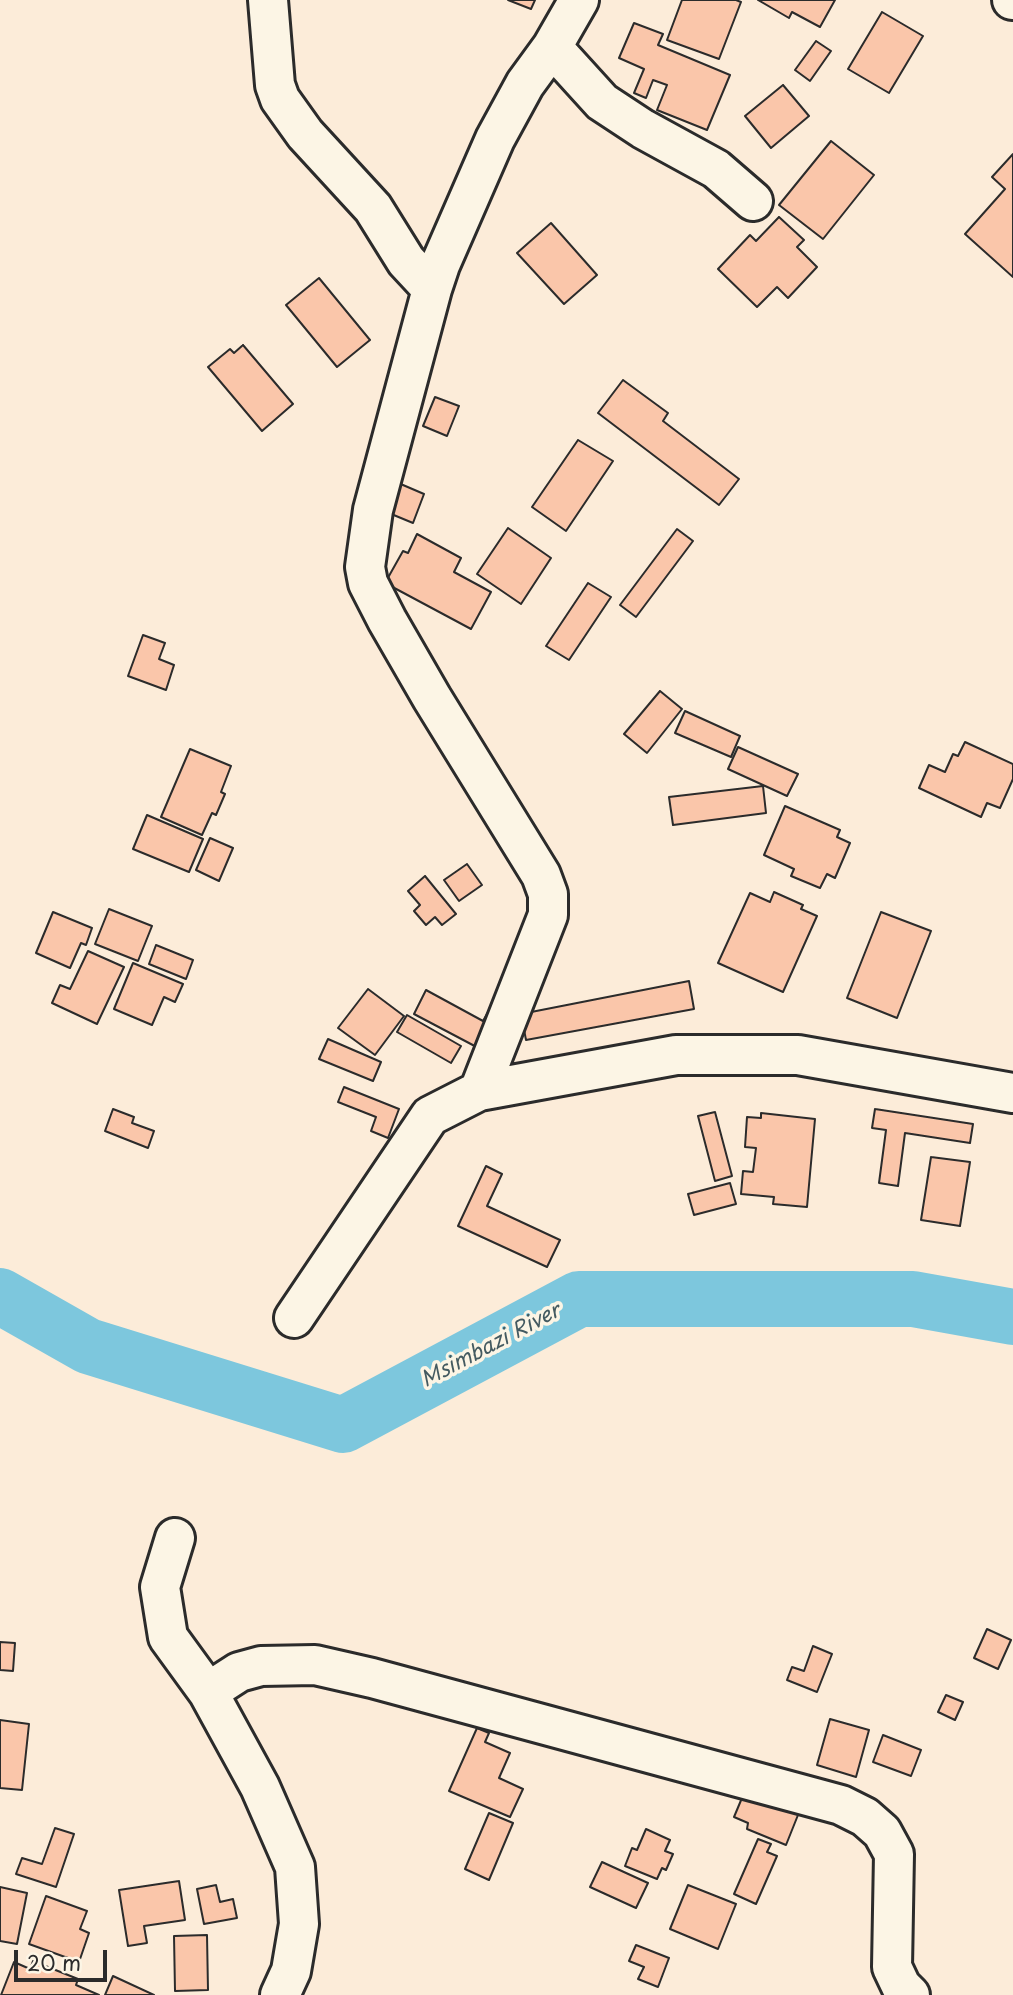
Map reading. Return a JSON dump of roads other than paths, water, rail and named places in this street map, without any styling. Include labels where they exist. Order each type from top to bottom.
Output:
[{"type":"street","points":[[268,0],[275,85],[280,99],[305,134],[373,208],[406,261],[432,289]]},
{"type":"street","points":[[479,1091],[548,915],[548,894],[535,865],[460,745],[387,620],[368,583],[365,567],[373,510],[440,265],[495,139],[525,84],[552,47],[579,0]]},
{"type":"street","points":[[552,47],[602,102],[643,129],[716,169],[753,201]]},
{"type":"street","points":[[294,1318],[430,1116],[479,1091],[676,1055],[797,1055],[1013,1093]]},
{"type":"street","points":[[175,1538],[160,1587],[168,1637],[208,1692],[260,1787],[295,1867],[299,1924],[291,1971],[280,1995]]},
{"type":"street","points":[[208,1692],[239,1672],[261,1666],[315,1665],[841,1805],[866,1817],[882,1832],[894,1854],[892,1967],[901,1986],[910,1995]]},
{"type":"waterway","name":"Msimbazi River","points":[[0,1296],[88,1346],[343,1425],[579,1299],[913,1299],[1013,1317]]}]
